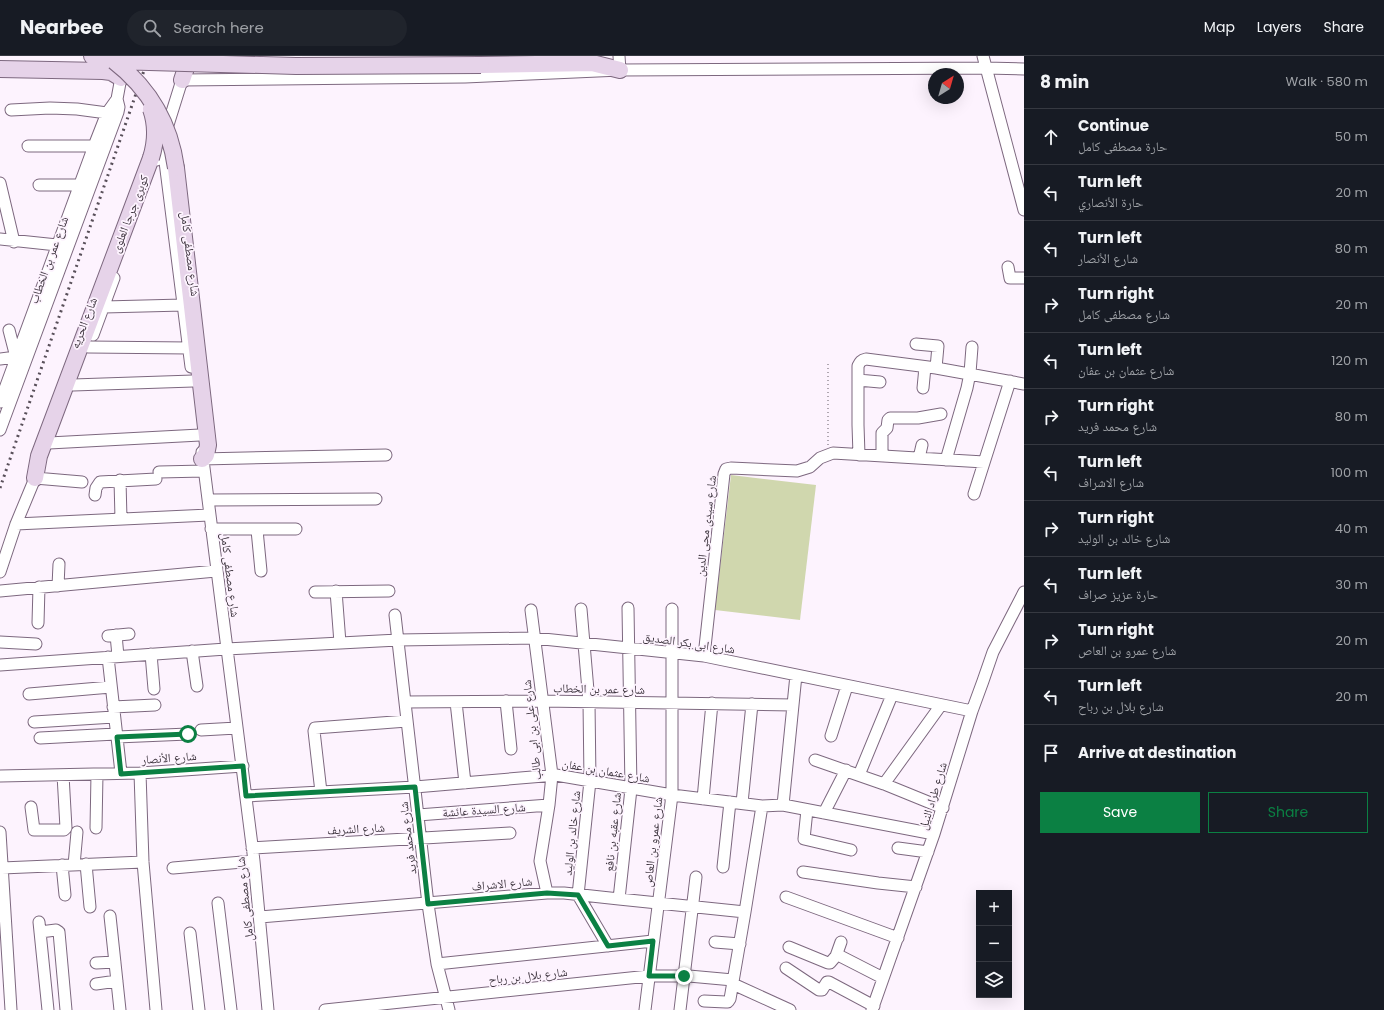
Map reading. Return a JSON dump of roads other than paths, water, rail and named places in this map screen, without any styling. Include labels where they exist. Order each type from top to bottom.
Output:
[{"type":"street","points":[[92,56],[118,60],[138,82],[156,108],[169,137],[176,168],[208,445],[203,465]]},
{"type":"street","points":[[190,56],[182,80],[465,77],[619,63],[1024,69]]},
{"type":"street","points":[[983,56],[1024,210]]},
{"type":"street","name":"كوبرى جرجا العلوى","points":[[0,60],[118,60],[296,66],[619,63]]},
{"type":"street","name":"كوبرى جرجا العلوى","points":[[0,65],[118,60]]},
{"type":"street","name":"كوبرى جرجا العلوى","points":[[35,478],[39,456],[153,150],[155,132],[153,115],[148,102],[141,91],[122,73],[118,60]]},
{"type":"street","name":"شارع عمر بن الخطاب","points":[[0,402],[94,146],[107,113],[117,99],[121,78],[118,60]]},
{"type":"street","points":[[0,69],[103,71],[112,72],[121,78]]},
{"type":"street","name":"شارع الحريه","points":[[0,572],[16,524],[104,307],[163,144],[182,80]]},
{"type":"street","name":"شارع عمر بن الخطاب","points":[[0,430],[118,112],[119,107],[117,99]]},
{"type":"street","points":[[12,110],[50,108],[107,113]]},
{"type":"street","name":"شارع مصطفى كامل","points":[[163,144],[236,728],[243,766],[260,917],[268,1010]]},
{"type":"street","points":[[28,146],[94,146]]},
{"type":"street","points":[[0,183],[14,242]]},
{"type":"street","points":[[39,185],[79,185]]},
{"type":"street","points":[[0,239],[14,242],[57,245]]},
{"type":"street","points":[[1008,267],[1010,278],[1024,278]]},
{"type":"street","points":[[104,307],[183,305]]},
{"type":"street","points":[[0,359],[16,357],[9,330]]},
{"type":"street","points":[[916,344],[938,346],[923,388]]},
{"type":"street","points":[[88,347],[189,348]]},
{"type":"street","points":[[946,460],[970,373],[972,348]]},
{"type":"street","points":[[984,462],[859,455],[858,380],[860,362],[866,360],[931,367],[1024,384]]},
{"type":"street","points":[[858,380],[880,382]]},
{"type":"street","points":[[73,385],[193,381]]},
{"type":"street","points":[[974,494],[1010,381]]},
{"type":"street","points":[[882,456],[882,433],[887,428],[888,420],[890,418],[918,418],[941,414]]},
{"type":"street","points":[[49,443],[200,436]]},
{"type":"street","points":[[919,458],[922,445]]},
{"type":"street","name":"شارع سيدى محى الدين","points":[[704,656],[725,471],[731,468],[797,471],[810,467],[820,458],[828,454],[859,455]]},
{"type":"street","points":[[95,495],[96,488],[100,482],[158,476],[203,465],[386,455]]},
{"type":"street","points":[[35,478],[82,482]]},
{"type":"street","points":[[120,480],[121,519]]},
{"type":"street","points":[[208,500],[376,499]]},
{"type":"street","points":[[16,524],[121,519],[180,511],[210,515]]},
{"type":"street","points":[[211,529],[296,529]]},
{"type":"street","points":[[257,530],[261,571]]},
{"type":"street","points":[[58,586],[59,564]]},
{"type":"street","points":[[0,591],[216,571]]},
{"type":"street","points":[[38,623],[39,588]]},
{"type":"street","points":[[315,592],[389,590]]},
{"type":"street","points":[[336,591],[340,643]]},
{"type":"street","name":"شارع طراد النيل","points":[[873,1008],[943,808],[972,711],[994,652],[1024,592]]},
{"type":"street","name":"شارع عقبه بن نافع","points":[[619,899],[631,789],[628,608]]},
{"type":"street","name":"شارع خالد بن الوليد","points":[[578,895],[590,781],[589,702],[581,609]]},
{"type":"street","name":"شارع عمرو بن العاص","points":[[646,1010],[653,941],[672,795],[672,609]]},
{"type":"street","name":"شارع على بن ابى طالب","points":[[532,610],[534,638],[552,775],[549,806],[540,861],[547,893]]},
{"type":"street","name":"شارع محمد فريد","points":[[395,615],[428,904],[437,964],[449,1010]]},
{"type":"street","points":[[121,774],[111,687],[113,657],[112,636],[128,634]]},
{"type":"street","name":"شارع ابى بكر الصديق","points":[[0,665],[192,651],[398,640],[534,638],[704,656],[972,711]]},
{"type":"street","points":[[0,642],[36,644]]},
{"type":"street","points":[[192,651],[197,686]]},
{"type":"street","points":[[151,654],[154,689]]},
{"type":"street","points":[[783,805],[796,675]]},
{"type":"street","points":[[831,736],[847,686]]},
{"type":"street","points":[[28,694],[111,687]]},
{"type":"street","points":[[859,775],[892,695]]},
{"type":"street","points":[[506,701],[511,749]]},
{"type":"street","name":"شارع عمر بن الخطاب","points":[[405,702],[543,701],[793,705]]},
{"type":"street","points":[[456,702],[465,783]]},
{"type":"street","points":[[703,799],[712,703]]},
{"type":"street","points":[[742,803],[752,704]]},
{"type":"street","points":[[34,722],[114,712],[155,705]]},
{"type":"street","points":[[884,784],[941,705]]},
{"type":"street","points":[[321,792],[314,731],[315,728],[407,721]]},
{"type":"street","points":[[201,730],[236,728]]},
{"type":"street","points":[[40,738],[188,734]]},
{"type":"street","points":[[815,760],[884,784],[943,808]]},
{"type":"street","name":"شارع الأنصار","points":[[0,776],[121,774],[243,766]]},
{"type":"street","points":[[824,813],[846,770]]},
{"type":"street","points":[[140,773],[142,862],[156,1010]]},
{"type":"street","points":[[96,774],[96,828]]},
{"type":"street","points":[[31,807],[34,830],[64,830],[66,828],[63,775]]},
{"type":"street","name":"شارع عثمان بن عفان","points":[[246,796],[415,787],[552,775],[672,795],[762,806],[783,805],[934,834]]},
{"type":"street","points":[[723,867],[730,802]]},
{"type":"street","name":"شارع السيدة عائشة","points":[[418,815],[549,806]]},
{"type":"street","points":[[704,1001],[728,1002],[730,999],[746,912],[762,806]]},
{"type":"street","points":[[808,810],[804,839],[851,850]]},
{"type":"street","points":[[0,832],[11,1010]]},
{"type":"street","points":[[74,865],[77,832]]},
{"type":"street","name":"شارع الشريف","points":[[252,848],[510,833]]},
{"type":"street","points":[[898,848],[928,852]]},
{"type":"street","points":[[173,868],[254,861]]},
{"type":"street","points":[[2,868],[142,862]]},
{"type":"street","points":[[86,864],[90,907]]},
{"type":"street","points":[[62,865],[65,896]]},
{"type":"street","points":[[803,872],[878,884],[916,887]]},
{"type":"street","points":[[680,1010],[696,877]]},
{"type":"street","name":"شارع الاشراف","points":[[260,917],[547,893],[746,912]]},
{"type":"street","points":[[578,895],[608,946]]},
{"type":"street","points":[[786,896],[898,938]]},
{"type":"street","points":[[218,903],[231,1010]]},
{"type":"street","points":[[110,916],[120,1010]]},
{"type":"street","points":[[48,1010],[40,927],[58,931],[66,1010]]},
{"type":"street","points":[[190,933],[199,1010]]},
{"type":"street","points":[[437,964],[653,941]]},
{"type":"street","points":[[715,942],[740,944]]},
{"type":"street","points":[[789,947],[828,963],[831,962],[836,956],[842,942]]},
{"type":"street","points":[[836,956],[840,956],[883,978]]},
{"type":"street","points":[[96,963],[114,962]]},
{"type":"street","points":[[786,968],[819,990],[822,990],[827,982],[829,982],[873,1008]]},
{"type":"street","name":"شارع بلال بن رباح","points":[[325,1010],[649,976],[684,976],[733,982],[790,1010]]},
{"type":"street","points":[[45,982],[63,981]]},
{"type":"street","points":[[96,984],[117,981]]},
{"type":"railway","points":[[0,488],[149,56]]}]
